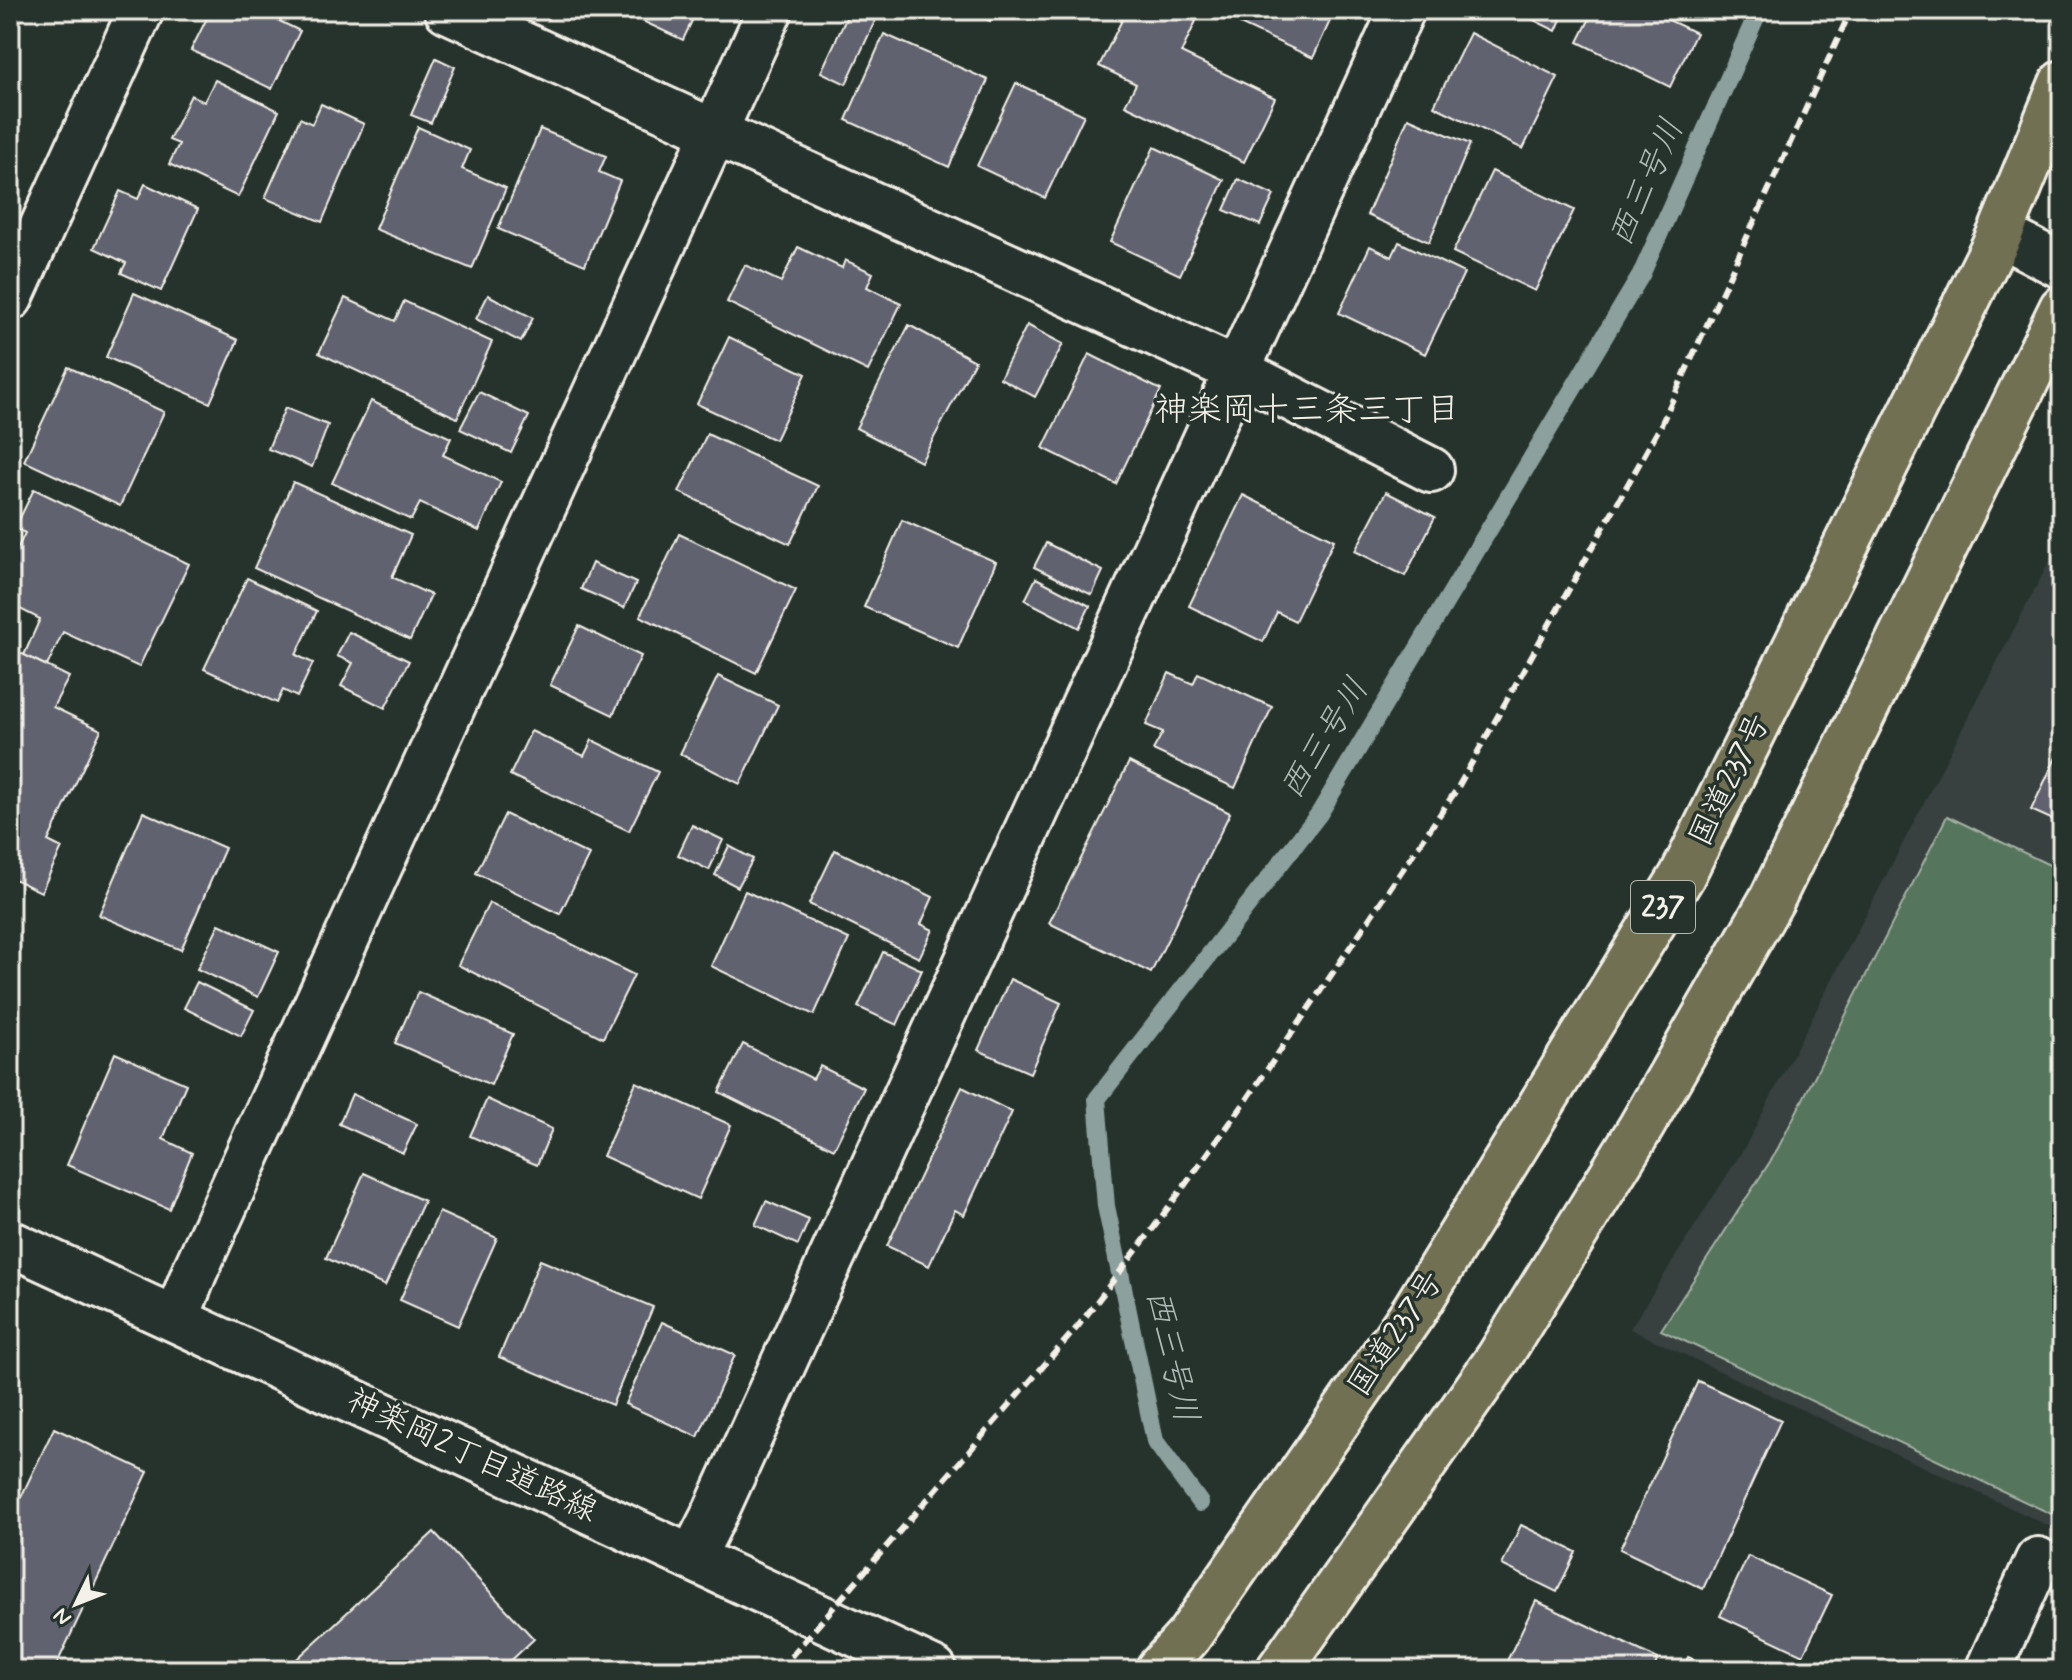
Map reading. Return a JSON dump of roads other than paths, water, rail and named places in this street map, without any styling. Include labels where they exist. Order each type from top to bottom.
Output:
[{"type":"highway","name":"国道237号","points":[[1158,1670],[1188,1637],[1414,1311],[1682,876],[2000,234],[2062,83]]},
{"type":"highway","points":[[1279,1670],[1498,1359],[1649,1114],[1772,899],[2062,308]]},
{"type":"street","points":[[10,298],[141,10]]},
{"type":"street","points":[[447,10],[1238,371],[1431,470]]},
{"type":"street","points":[[176,1319],[208,1242],[770,10]]},
{"type":"street","points":[[692,1558],[1402,10]]},
{"type":"street","points":[[2000,234],[2062,266]]},
{"type":"street","name":"神楽岡2丁目道路線","points":[[10,1243],[934,1670]]},
{"type":"street","points":[[1988,1670],[2038,1560]]},
{"type":"waterway","name":"西三号川","points":[[1200,1503],[1155,1441],[1106,1206],[1097,1099],[1319,814],[1641,275],[1759,10]]},
{"type":"railway","points":[[779,1670],[1079,1325],[1246,1101],[1457,789],[1661,425],[1851,10]]},
{"type":"district","name":"神楽岡十三条三丁目","points":[[1307,410]]}]
